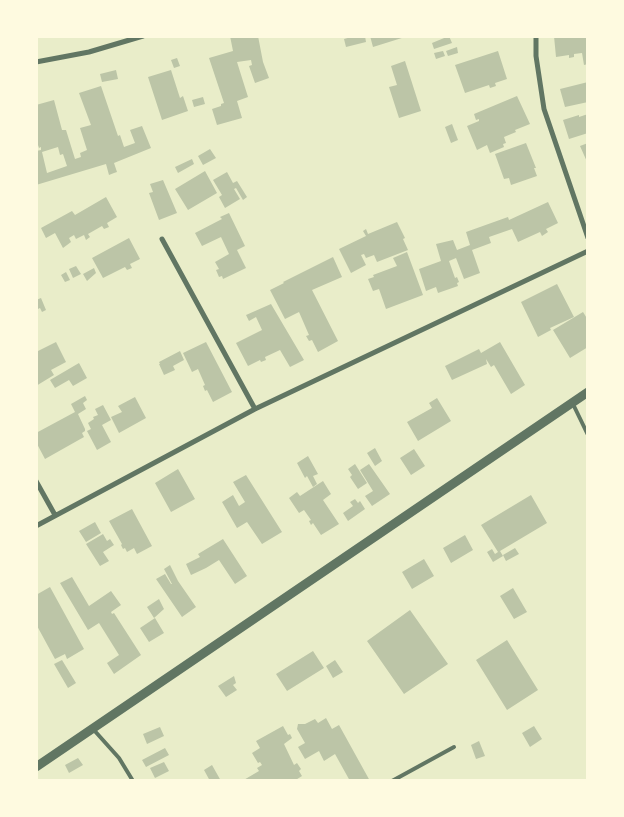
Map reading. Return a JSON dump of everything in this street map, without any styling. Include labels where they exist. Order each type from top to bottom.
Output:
[{"type":"street","points":[[36,62],[89,52],[143,36]]},
{"type":"street","points":[[536,36],[536,56],[544,109],[588,238]]},
{"type":"street","points":[[162,240],[255,409]]},
{"type":"street","points":[[36,526],[255,409],[588,250]]},
{"type":"street","points":[[36,767],[588,392]]},
{"type":"street","points":[[36,481],[55,515]]},
{"type":"lane","points":[[572,402],[588,435]]},
{"type":"lane","points":[[93,729],[119,758],[132,781]]},
{"type":"lane","points":[[392,781],[454,747]]},
{"type":"building","points":[[230,36],[258,36],[263,62],[269,78],[255,83],[249,66],[252,65],[251,60],[237,62],[248,97],[237,101],[242,118],[217,125],[212,109],[224,103],[209,58],[233,51]]},
{"type":"building","points":[[365,36],[366,42],[346,47],[344,39]]},
{"type":"building","points":[[370,36],[404,36],[405,37],[373,47]]},
{"type":"building","points":[[449,36],[452,43],[434,49],[432,43]]},
{"type":"building","points":[[554,36],[588,36],[588,64],[584,65],[582,53],[574,54],[574,57],[569,58],[569,55],[556,57]]},
{"type":"building","points":[[457,47],[458,53],[448,56],[446,51]]},
{"type":"building","points":[[443,51],[445,56],[436,59],[434,53]]},
{"type":"building","points":[[498,51],[507,79],[495,83],[496,86],[490,88],[489,85],[465,93],[455,65]]},
{"type":"building","points":[[177,58],[180,66],[174,68],[171,60]]},
{"type":"building","points":[[405,61],[421,111],[399,118],[389,87],[397,85],[391,66]]},
{"type":"building","points":[[116,70],[118,79],[102,82],[100,74]]},
{"type":"building","points":[[171,70],[180,98],[183,96],[188,111],[162,120],[148,77]]},
{"type":"building","points":[[588,82],[588,102],[565,107],[560,89]]},
{"type":"building","points":[[101,86],[118,136],[120,135],[124,147],[135,143],[130,130],[142,126],[151,148],[114,163],[117,172],[109,175],[106,164],[36,185],[36,151],[41,150],[41,147],[39,148],[36,139],[36,105],[54,100],[62,130],[66,130],[75,159],[81,157],[80,153],[87,150],[80,128],[91,125],[79,93]],"holes":[[[58,147],[60,155],[63,154],[67,166],[47,173],[42,152]]]},
{"type":"building","points":[[517,96],[530,124],[504,137],[506,143],[503,144],[504,147],[490,153],[487,145],[477,150],[467,126],[479,121],[479,119],[476,120],[474,114]]},
{"type":"building","points":[[203,97],[205,104],[194,107],[192,100]]},
{"type":"building","points":[[588,114],[588,133],[569,139],[563,120]]},
{"type":"building","points":[[452,124],[458,140],[451,143],[445,127]]},
{"type":"building","points":[[526,143],[536,168],[534,168],[537,176],[511,185],[509,178],[504,179],[495,154]]},
{"type":"building","points":[[588,143],[588,164],[580,146]]},
{"type":"building","points":[[210,149],[216,158],[203,165],[198,156]]},
{"type":"building","points":[[192,159],[194,164],[178,173],[175,167]]},
{"type":"building","points":[[205,171],[217,193],[188,210],[175,189]]},
{"type":"building","points":[[227,172],[233,183],[237,181],[247,197],[243,200],[236,188],[234,189],[240,199],[225,208],[219,197],[222,195],[213,180]]},
{"type":"building","points":[[163,180],[177,213],[159,220],[149,193],[153,192],[150,184]]},
{"type":"building","points":[[106,197],[117,217],[107,223],[109,227],[104,229],[102,226],[88,234],[90,237],[86,240],[84,235],[76,239],[74,235],[69,238],[71,242],[63,248],[55,233],[46,238],[41,228],[72,211],[75,215]]},
{"type":"building","points":[[548,202],[558,223],[546,229],[548,232],[542,236],[540,232],[518,242],[512,229],[489,237],[491,243],[472,250],[480,273],[464,279],[456,258],[449,261],[455,278],[457,277],[459,282],[457,283],[458,286],[438,293],[436,287],[426,291],[419,269],[441,261],[436,244],[453,240],[457,250],[470,245],[466,232],[508,217],[509,220]]},
{"type":"building","points":[[229,213],[245,246],[237,250],[246,268],[223,279],[222,276],[219,277],[216,270],[219,269],[215,262],[229,254],[221,237],[202,246],[195,233],[222,219],[220,217]]},
{"type":"building","points":[[397,222],[405,238],[403,239],[408,250],[377,262],[374,255],[366,258],[364,254],[361,255],[366,265],[351,273],[339,249],[366,236],[363,231],[366,229],[368,234]]},
{"type":"building","points":[[129,238],[140,259],[130,264],[132,268],[127,270],[125,267],[103,278],[92,258]]},
{"type":"building","points":[[407,252],[423,295],[386,309],[379,289],[373,291],[368,279],[374,277],[373,275],[397,266],[393,258]]},
{"type":"building","points":[[333,257],[342,277],[312,290],[338,341],[318,352],[312,340],[309,341],[306,336],[309,335],[299,312],[285,319],[270,290]]},
{"type":"building","points":[[76,266],[81,274],[73,278],[69,269]]},
{"type":"building","points":[[94,268],[96,273],[87,281],[83,274]]},
{"type":"building","points":[[66,272],[70,280],[65,282],[61,275]]},
{"type":"building","points":[[557,284],[574,317],[550,328],[551,330],[538,337],[521,302]]},
{"type":"building","points":[[41,298],[46,310],[42,312],[40,308],[36,310],[36,300]]},
{"type":"building","points":[[271,304],[304,360],[290,367],[280,350],[265,357],[266,360],[261,362],[260,360],[248,366],[236,343],[262,330],[256,317],[249,321],[246,315]]},
{"type":"building","points":[[583,312],[588,320],[588,347],[570,358],[553,330]]},
{"type":"building","points":[[56,342],[66,362],[51,370],[54,375],[36,386],[36,352]]},
{"type":"building","points":[[206,342],[232,392],[213,402],[207,390],[205,391],[203,386],[205,385],[198,369],[192,372],[183,353]]},
{"type":"building","points":[[500,342],[525,385],[511,394],[494,365],[491,367],[486,359],[487,364],[452,380],[445,366],[479,349],[481,353]]},
{"type":"building","points":[[180,351],[184,360],[173,366],[175,370],[164,375],[159,362]]},
{"type":"building","points":[[79,363],[87,378],[73,386],[69,380],[55,388],[50,380]]},
{"type":"building","points":[[85,396],[87,400],[83,403],[86,409],[78,414],[85,429],[82,433],[84,437],[45,459],[36,442],[36,433],[75,412],[71,404]]},
{"type":"building","points":[[135,397],[146,418],[119,433],[111,417],[122,412],[118,406]]},
{"type":"building","points":[[437,398],[451,421],[418,441],[407,422],[432,408],[429,403]]},
{"type":"building","points":[[103,405],[111,420],[102,425],[111,442],[97,450],[87,431],[91,429],[88,423],[94,419],[93,417],[98,415],[95,409]]},
{"type":"building","points":[[375,448],[382,461],[375,466],[367,453]]},
{"type":"building","points":[[414,449],[425,466],[411,475],[400,458]]},
{"type":"building","points":[[308,456],[318,474],[313,476],[317,484],[313,487],[307,476],[305,478],[297,463]]},
{"type":"building","points":[[355,464],[367,483],[358,489],[350,477],[352,475],[348,469]]},
{"type":"building","points":[[369,464],[390,494],[372,506],[365,496],[373,491],[360,470]]},
{"type":"building","points":[[178,469],[195,499],[171,512],[155,483]]},
{"type":"building","points":[[246,475],[282,532],[262,544],[247,522],[237,528],[222,502],[233,495],[239,506],[245,502],[233,482]]},
{"type":"building","points":[[323,481],[331,494],[323,500],[339,524],[321,535],[313,523],[311,525],[309,521],[311,520],[304,510],[299,513],[289,498],[297,492],[300,496]]},
{"type":"building","points":[[531,495],[547,523],[500,551],[503,556],[493,562],[487,552],[492,549],[495,554],[498,552],[481,525]]},
{"type":"building","points":[[355,499],[358,503],[360,501],[365,509],[348,521],[343,513],[353,506],[350,502]]},
{"type":"building","points":[[132,509],[152,546],[137,554],[134,548],[127,552],[125,548],[123,549],[109,521]]},
{"type":"building","points":[[95,522],[101,533],[86,542],[79,531]]},
{"type":"building","points":[[103,534],[107,541],[110,539],[114,545],[103,552],[109,561],[100,566],[86,544]]},
{"type":"building","points":[[465,535],[473,550],[451,563],[443,548]]},
{"type":"building","points":[[223,539],[247,576],[235,584],[219,560],[191,575],[186,564],[200,557],[198,554]]},
{"type":"building","points":[[515,548],[519,554],[506,561],[503,555]]},
{"type":"building","points":[[424,559],[434,576],[412,589],[402,572]]},
{"type":"building","points":[[170,565],[178,581],[196,607],[182,617],[156,579],[165,574],[172,584],[164,569]]},
{"type":"building","points":[[72,577],[89,606],[111,591],[121,605],[111,612],[112,614],[114,613],[141,655],[114,674],[107,663],[119,655],[99,623],[88,630],[60,583]]},
{"type":"building","points":[[50,587],[84,649],[67,659],[65,654],[55,659],[36,624],[36,595]]},
{"type":"building","points":[[513,588],[527,612],[514,619],[500,596]]},
{"type":"building","points":[[159,599],[164,609],[154,618],[147,607]]},
{"type":"building","points":[[410,610],[448,664],[404,694],[367,641]]},
{"type":"building","points":[[155,618],[164,633],[149,642],[140,628]]},
{"type":"building","points":[[507,640],[538,690],[507,710],[476,660]]},
{"type":"building","points":[[313,651],[324,668],[287,691],[276,674]]},
{"type":"building","points":[[62,660],[76,683],[68,688],[54,664]]},
{"type":"building","points":[[335,660],[343,672],[333,678],[326,666]]},
{"type":"building","points":[[234,676],[236,683],[233,685],[237,690],[226,697],[218,686]]},
{"type":"building","points":[[326,718],[332,729],[339,725],[370,781],[350,781],[335,754],[324,761],[319,751],[305,759],[298,747],[305,743],[297,729],[298,724],[305,724],[315,719],[318,723]]},
{"type":"building","points":[[283,726],[292,738],[284,744],[294,765],[297,763],[301,769],[299,771],[302,776],[294,781],[242,781],[259,771],[257,768],[262,765],[260,762],[258,763],[252,753],[260,748],[256,741]]},
{"type":"building","points":[[534,726],[542,739],[530,747],[522,733]]},
{"type":"building","points":[[160,727],[164,736],[147,744],[143,734]]},
{"type":"building","points":[[479,741],[485,756],[476,759],[471,745]]},
{"type":"building","points":[[165,748],[169,755],[146,767],[142,760]]},
{"type":"building","points":[[78,758],[83,765],[69,773],[65,765]]},
{"type":"building","points":[[164,762],[169,771],[155,778],[150,768]]},
{"type":"building","points":[[212,765],[221,781],[210,781],[204,770]]}]
